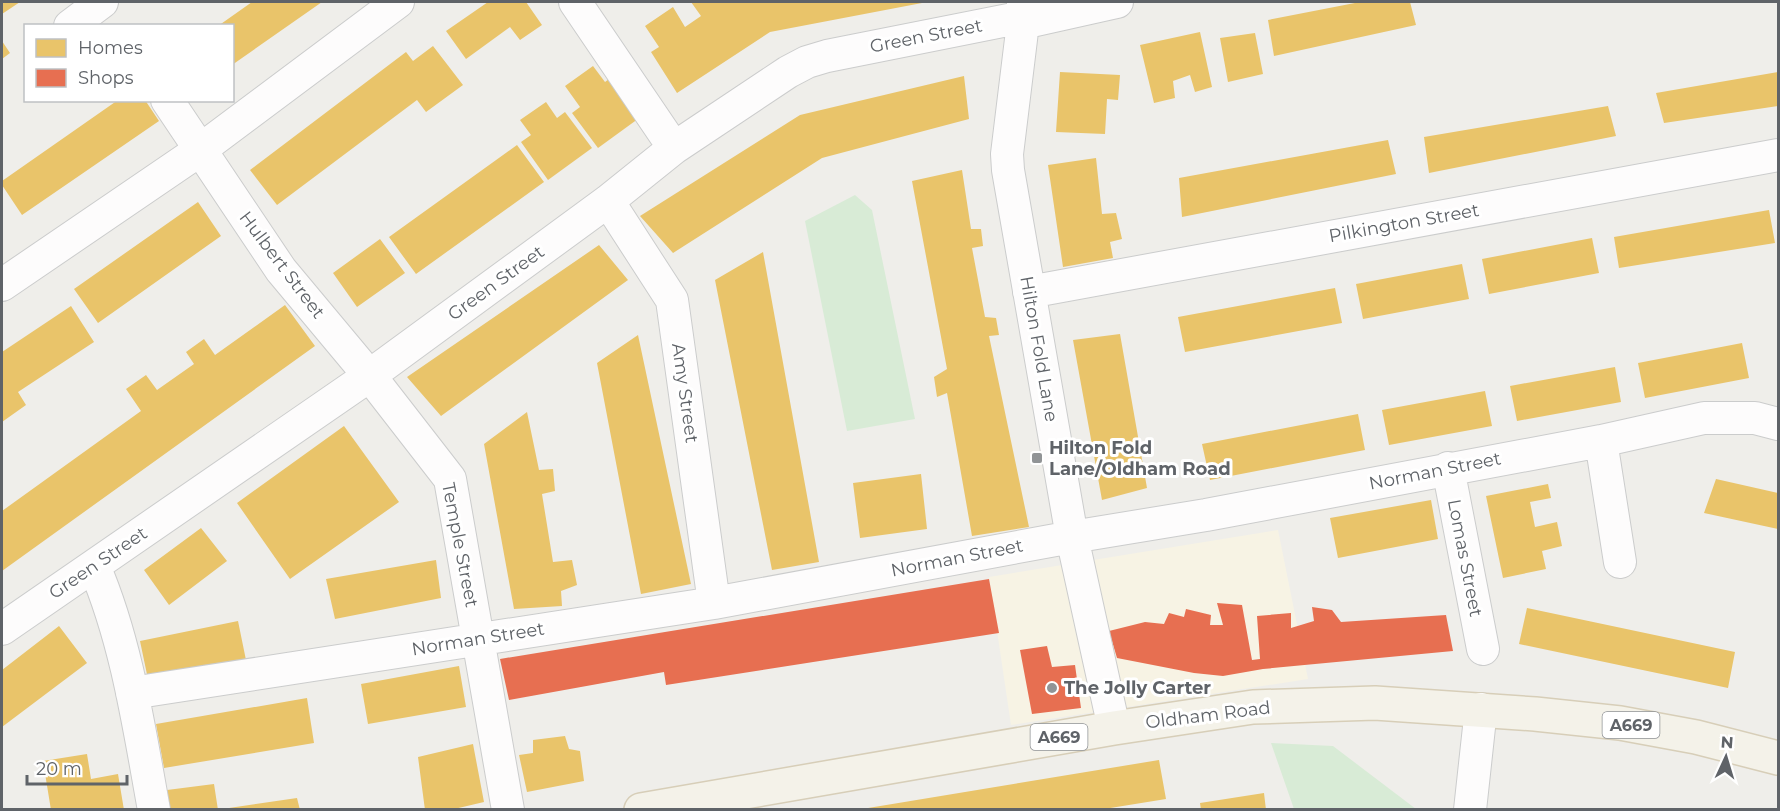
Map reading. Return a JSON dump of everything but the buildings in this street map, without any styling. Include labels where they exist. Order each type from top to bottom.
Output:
[{"type":"main road","name":"Oldham Road","points":[[641,810],[700,805],[1114,728],[1253,707],[1375,703],[1481,709],[1620,723],[1696,737],[1779,758]]},
{"type":"street","points":[[2,285],[200,150],[398,2]]},
{"type":"street","points":[[575,2],[675,148]]},
{"type":"street","name":"Green Street","points":[[2,628],[369,376],[608,201],[675,148],[788,72],[807,62],[827,56],[1023,14],[1117,2]]},
{"type":"street","points":[[74,24],[106,10]]},
{"type":"street","name":"Hilton Fold Lane","points":[[1023,14],[1007,154],[1072,537],[1114,728]]},
{"type":"street","name":"Hulbert Street","points":[[168,102],[281,270],[369,376]]},
{"type":"street","name":"Pilkington Street","points":[[1029,292],[1779,155]]},
{"type":"street","name":"Amy Street","points":[[608,201],[672,300],[714,603]]},
{"type":"street","name":"Temple Street","points":[[369,376],[450,479],[508,810]]},
{"type":"street","name":"Norman Street","points":[[132,693],[714,603],[1072,537],[1206,515],[1601,441],[1704,418],[1755,418],[1779,424]]},
{"type":"street","points":[[1601,441],[1620,562]]},
{"type":"street","name":"Lomas Street","points":[[1448,468],[1484,649]]},
{"type":"street","points":[[94,566],[105,592],[132,693],[154,810]]},
{"type":"street","points":[[1470,810],[1481,709]]},
{"type":"shaded area","points":[[1278,530],[1308,679],[1011,725],[989,577]]},
{"type":"green space","points":[[855,195],[872,210],[915,419],[847,431],[805,221]]},
{"type":"green space","points":[[1271,743],[1333,746],[1416,809],[1294,809]]},
{"type":"place","name":"Hilton Fold Lane/Oldham Road","points":[[1037,458]]},
{"type":"place","name":"The Jolly Carter","points":[[1052,688]]}]
